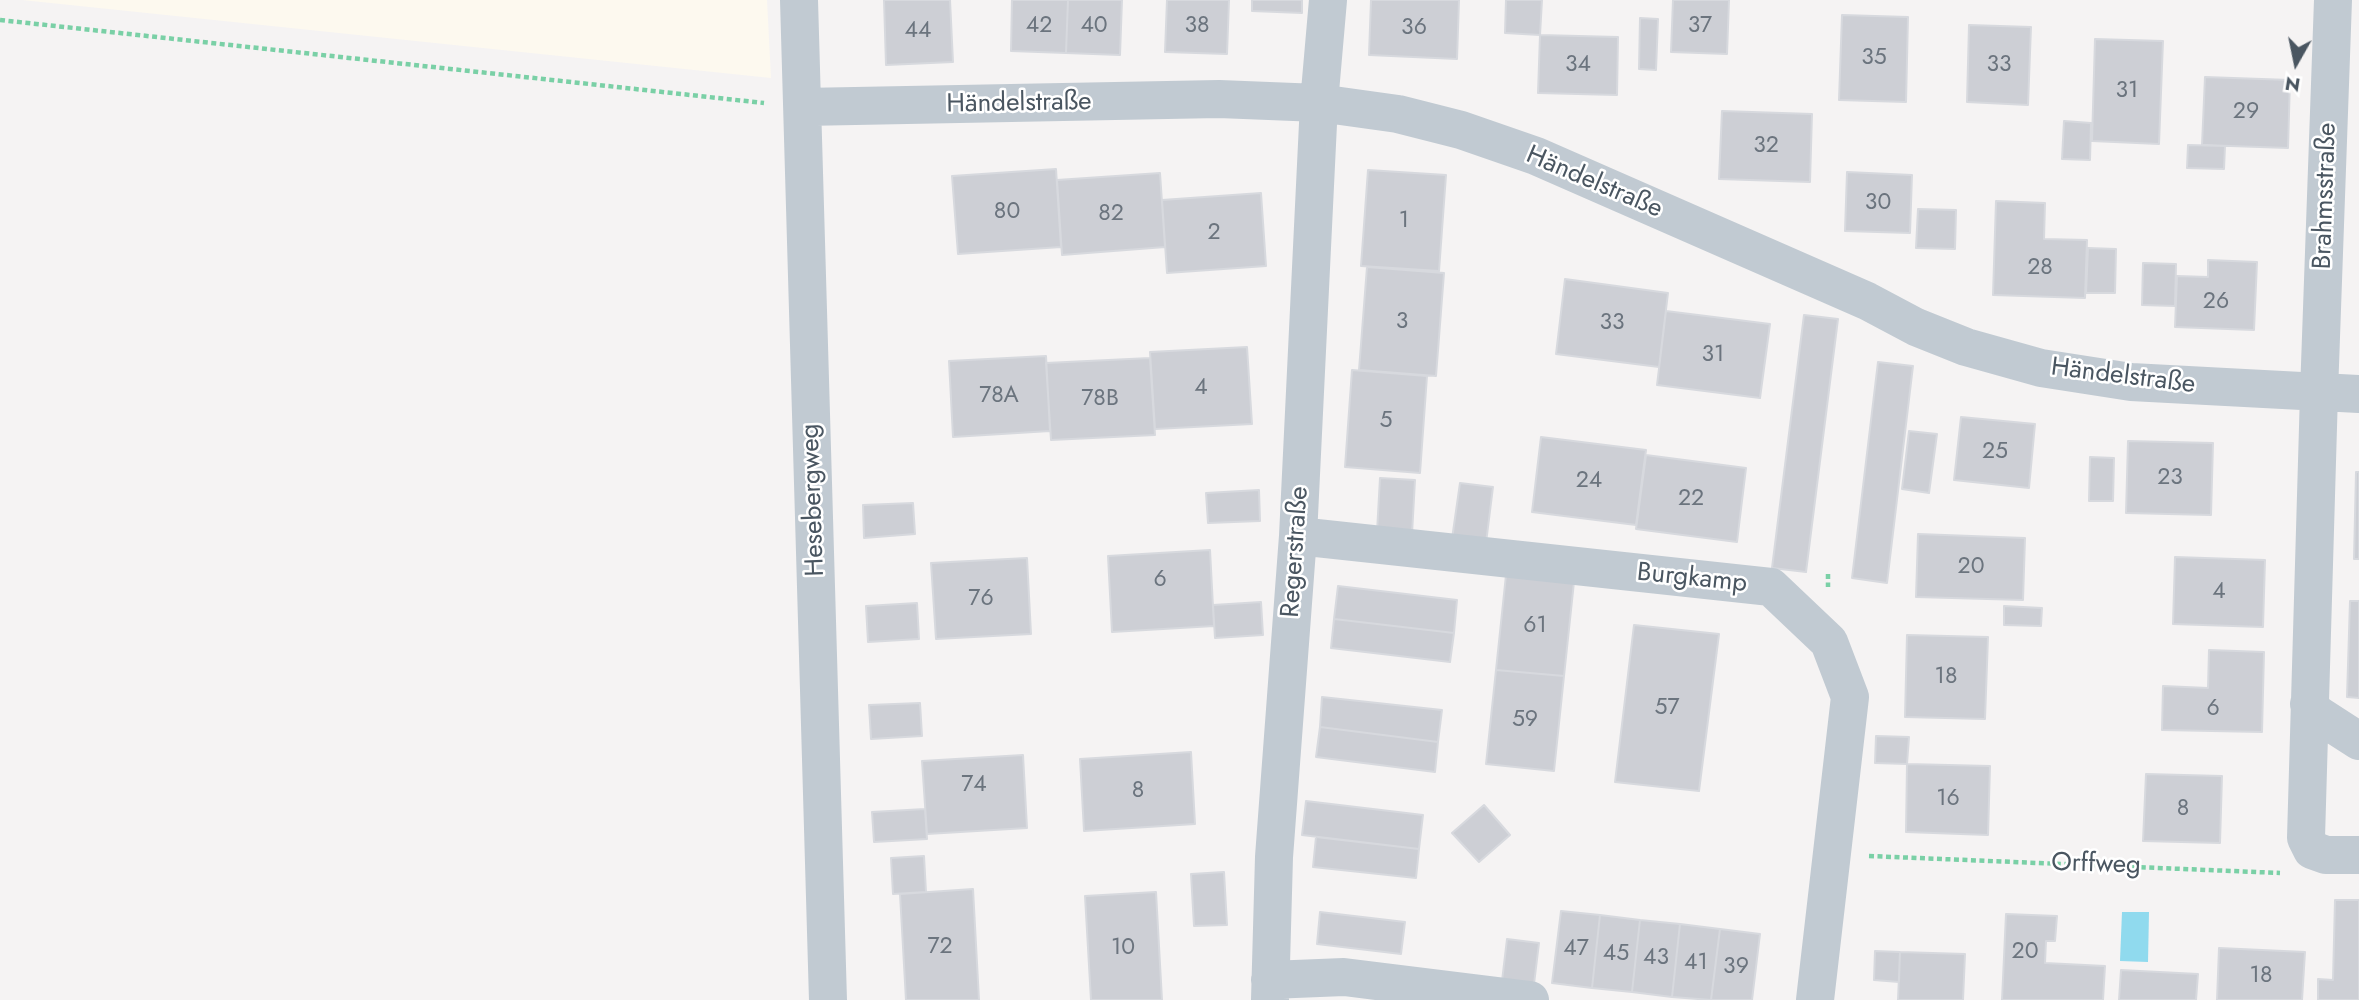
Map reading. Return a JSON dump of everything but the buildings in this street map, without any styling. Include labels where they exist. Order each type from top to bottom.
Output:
[{"type":"street","name":"Hesebergweg","points":[[799,0],[828,1000]]},
{"type":"street","points":[[1320,103],[1328,0]]},
{"type":"street","name":"Brahmsstraße","points":[[2319,393],[2333,0]]},
{"type":"street","name":"Händelstraße","points":[[803,107],[1219,99],[1320,103],[1398,114],[1536,156],[1966,347],[2042,368],[2131,382],[2359,394]]},
{"type":"street","name":"Regerstraße","points":[[1270,990],[1274,857],[1298,536],[1320,103]]},
{"type":"street","points":[[2319,393],[2306,838],[2312,850],[2326,856],[2359,855]]},
{"type":"street","name":"Burgkamp","points":[[1298,536],[1771,587],[1829,642],[1850,697],[1815,1000]]},
{"type":"street","points":[[2309,704],[2317,714],[2359,741]]},
{"type":"street","points":[[1270,990],[1344,977],[1530,1000]]},
{"type":"path","points":[[0,20],[803,107]]},
{"type":"path","name":"Orffweg","points":[[1833,854],[2291,873]]},
{"type":"shaded area","points":[[22,0],[767,0],[771,78]]},
{"type":"water","points":[[2122,912],[2149,912],[2148,962],[2120,961]]}]
